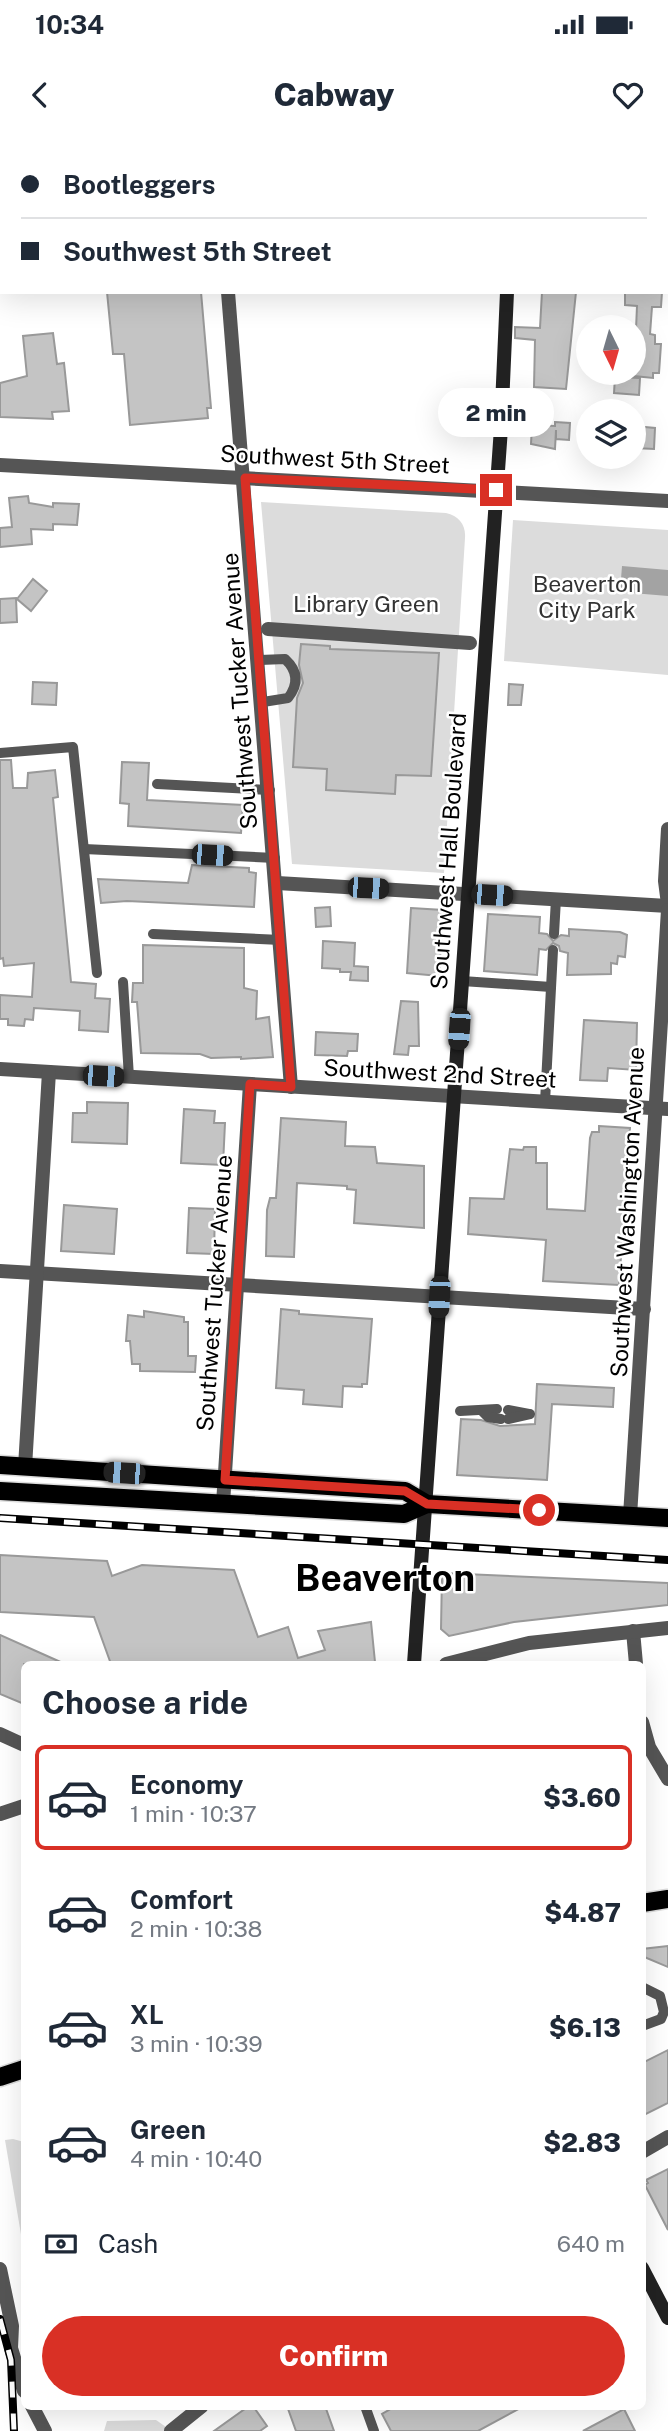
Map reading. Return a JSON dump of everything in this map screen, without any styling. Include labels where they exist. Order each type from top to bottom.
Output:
[{"type":"main road","name":"Southwest Hall Boulevard","points":[[414,1661],[496,490],[507,294]]},
{"type":"main road","points":[[0,1465],[405,1491],[427,1504]]},
{"type":"main road","points":[[0,1491],[404,1514],[427,1504],[668,1518]]},
{"type":"main road","points":[[646,1902],[668,1899]]},
{"type":"main road","points":[[0,2077],[21,2070]]},
{"type":"main road","points":[[646,2276],[668,2318]]},
{"type":"street","name":"Southwest Tucker Avenue","points":[[229,294],[260,660],[291,1087]]},
{"type":"street","name":"Southwest 5th Street","points":[[0,465],[668,501]]},
{"type":"street","points":[[268,629],[470,643]]},
{"type":"street","name":"Southwest Washington Avenue","points":[[630,1516],[644,1310],[662,1108],[668,829]]},
{"type":"street","points":[[276,883],[668,907]]},
{"type":"street","name":"Southwest 2nd Street","points":[[0,1069],[662,1108]]},
{"type":"street","points":[[24,1467],[49,1072]]},
{"type":"street","name":"Southwest Tucker Avenue","points":[[223,1504],[250,1084]]},
{"type":"street","points":[[0,1271],[644,1310]]},
{"type":"street","points":[[458,1661],[529,1643],[668,1628]]},
{"type":"street","points":[[633,1632],[636,1661]]},
{"type":"street","points":[[0,1734],[21,1744]]},
{"type":"street","points":[[646,1736],[649,1747],[668,1779]]},
{"type":"street","points":[[0,1814],[21,1807]]},
{"type":"street","points":[[646,2150],[668,2137]]},
{"type":"street","points":[[0,2269],[12,2326],[5,2344],[21,2384]]},
{"type":"street","points":[[34,2410],[45,2431]]},
{"type":"street","points":[[171,2431],[197,2410]]},
{"type":"lane","points":[[260,660],[285,660],[296,673],[294,691],[288,698],[263,702]]},
{"type":"lane","points":[[0,753],[73,747],[97,973]]},
{"type":"lane","points":[[158,784],[270,790]]},
{"type":"lane","points":[[84,849],[275,858]]},
{"type":"lane","points":[[554,934],[556,899]]},
{"type":"lane","points":[[153,934],[281,940]]},
{"type":"lane","points":[[545,1102],[554,950]]},
{"type":"lane","points":[[462,981],[551,987]]},
{"type":"lane","points":[[123,982],[130,1077]]},
{"type":"lane","points":[[460,1411],[483,1412],[489,1408],[503,1414],[530,1414]]},
{"type":"lane","points":[[646,1989],[660,1996],[664,2012],[661,2019],[646,2025]]},
{"type":"lane","points":[[367,2410],[374,2431]]},
{"type":"green space","name":"Library Green","points":[[261,502],[446,513],[455,516],[463,525],[465,538],[444,873],[292,864]]},
{"type":"green space","name":"Beaverton City Park","points":[[513,520],[668,530],[668,675],[504,661]]},
{"type":"green space","points":[[5,2140],[21,2141],[21,2234]]},
{"type":"green space","points":[[156,2420],[166,2427],[164,2431],[104,2431],[107,2421]]},
{"type":"shaded area","points":[[622,566],[668,570],[668,596],[620,592]]},
{"type":"building","points":[[107,294],[201,294],[211,408],[207,408],[208,418],[130,425],[124,354],[113,354]]},
{"type":"building","points":[[542,294],[576,294],[566,389],[534,387],[535,340],[515,338],[515,327],[540,328]]},
{"type":"building","points":[[625,294],[662,294],[661,307],[652,307],[650,334],[655,335],[655,344],[661,344],[659,373],[653,373],[653,378],[646,377],[646,315],[637,315],[637,306],[625,305]]},
{"type":"building","points":[[53,333],[57,364],[64,363],[69,411],[52,412],[53,419],[0,417],[0,383],[27,376],[23,336]]},
{"type":"building","points":[[614,385],[640,385],[639,395],[614,393]]},
{"type":"building","points":[[555,422],[570,423],[569,440],[556,439],[556,430],[555,449],[531,444],[532,425],[555,426]]},
{"type":"building","points":[[646,427],[655,428],[654,449],[646,449]]},
{"type":"building","points":[[28,496],[29,503],[53,507],[53,503],[79,504],[77,525],[53,524],[53,530],[31,529],[32,544],[0,547],[0,528],[12,527],[9,498]]},
{"type":"building","points":[[33,579],[47,591],[31,611],[17,599]]},
{"type":"building","points":[[16,598],[17,622],[0,623],[0,599]]},
{"type":"building","points":[[301,644],[330,646],[330,649],[439,653],[431,776],[396,775],[395,794],[326,790],[327,769],[293,767],[297,698],[303,683],[299,665]]},
{"type":"building","points":[[33,682],[57,683],[56,705],[32,704]]},
{"type":"building","points":[[509,684],[523,685],[521,705],[508,705]]},
{"type":"building","points":[[0,760],[11,760],[13,788],[27,788],[28,773],[55,770],[58,797],[53,798],[71,982],[96,984],[95,998],[110,999],[108,1032],[79,1030],[80,1011],[34,1008],[33,1020],[25,1019],[24,1026],[8,1025],[8,1019],[0,1019],[0,995],[32,997],[34,963],[4,966],[3,958],[0,959]]},
{"type":"building","points":[[122,762],[149,763],[147,800],[243,805],[241,833],[128,826],[129,804],[120,803]]},
{"type":"building","points":[[192,865],[249,868],[249,872],[256,873],[254,907],[127,901],[101,903],[98,879],[188,883]]},
{"type":"building","points":[[330,907],[331,926],[316,927],[315,908]]},
{"type":"building","points":[[411,908],[443,910],[439,976],[407,973]]},
{"type":"building","points":[[488,914],[540,917],[539,933],[547,934],[553,941],[561,935],[569,936],[569,929],[620,932],[627,935],[625,957],[618,956],[617,964],[611,963],[611,974],[567,975],[568,953],[560,951],[559,946],[553,943],[546,950],[539,949],[537,975],[484,971]]},
{"type":"building","points":[[323,941],[355,943],[354,966],[368,967],[368,981],[350,980],[351,972],[322,968]]},
{"type":"building","points":[[143,945],[244,948],[244,988],[257,991],[256,1019],[269,1017],[273,1057],[241,1059],[211,1058],[200,1054],[141,1053],[137,1002],[132,1002],[133,983],[143,983]]},
{"type":"building","points":[[401,1001],[418,1002],[419,1046],[409,1046],[408,1055],[394,1054]]},
{"type":"building","points":[[584,1020],[637,1023],[636,1070],[608,1068],[607,1081],[580,1080]]},
{"type":"building","points":[[316,1032],[358,1034],[357,1051],[348,1051],[347,1056],[315,1055]]},
{"type":"building","points":[[87,1102],[128,1103],[127,1144],[72,1142],[73,1113],[87,1113]]},
{"type":"building","points":[[184,1109],[215,1111],[214,1123],[225,1123],[223,1165],[181,1163]]},
{"type":"building","points":[[281,1118],[346,1122],[345,1146],[375,1147],[377,1163],[424,1166],[424,1228],[354,1223],[356,1190],[347,1189],[347,1186],[297,1183],[294,1257],[266,1256],[267,1210],[270,1198],[276,1198]]},
{"type":"building","points":[[599,1126],[630,1128],[619,1285],[543,1281],[546,1240],[468,1234],[470,1198],[504,1199],[510,1149],[536,1147],[536,1163],[547,1163],[547,1209],[585,1211],[590,1138],[592,1132],[599,1132]]},
{"type":"building","points":[[64,1205],[117,1209],[114,1254],[61,1251]]},
{"type":"building","points":[[189,1208],[215,1209],[214,1254],[187,1253]]},
{"type":"building","points":[[281,1309],[299,1311],[299,1314],[372,1319],[367,1384],[362,1384],[362,1387],[343,1386],[342,1407],[303,1404],[304,1390],[276,1388]]},
{"type":"building","points":[[144,1311],[184,1317],[184,1322],[188,1322],[188,1356],[196,1356],[195,1372],[140,1371],[140,1364],[132,1364],[130,1341],[126,1341],[128,1315],[144,1317]]},
{"type":"building","points":[[537,1384],[614,1388],[613,1407],[552,1404],[547,1480],[457,1475],[461,1419],[481,1420],[500,1426],[535,1424]]},
{"type":"building","points":[[0,1555],[107,1561],[112,1576],[142,1565],[234,1570],[258,1637],[288,1627],[298,1658],[325,1650],[318,1631],[371,1622],[375,1661],[110,1661],[94,1617],[0,1612]]},
{"type":"building","points":[[442,1573],[668,1583],[668,1605],[514,1622],[449,1636],[441,1629]]},
{"type":"building","points":[[0,1635],[58,1661],[21,1661],[21,1703],[0,1694]]},
{"type":"building","points":[[668,1946],[668,1967],[646,1958],[646,1949]]},
{"type":"building","points":[[668,2050],[668,2103],[646,2114],[646,2061]]},
{"type":"building","points":[[668,2169],[668,2230],[646,2187],[646,2180]]},
{"type":"building","points":[[243,2410],[256,2410],[267,2426],[260,2431],[214,2431]]},
{"type":"building","points":[[288,2410],[326,2410],[334,2431],[296,2431]]},
{"type":"building","points":[[389,2410],[517,2410],[478,2431],[391,2431],[382,2414]]},
{"type":"building","points":[[624,2410],[635,2431],[583,2431]]},
{"type":"railway","points":[[0,1518],[668,1560]]},
{"type":"railway","points":[[0,2319],[11,2360],[14,2431]]},
{"type":"district","name":"Beaverton","points":[[385,1577]]},
{"type":"route","points":[[496,490],[245,478],[291,1087],[250,1084],[225,1480],[405,1491],[427,1504],[539,1510]]}]
